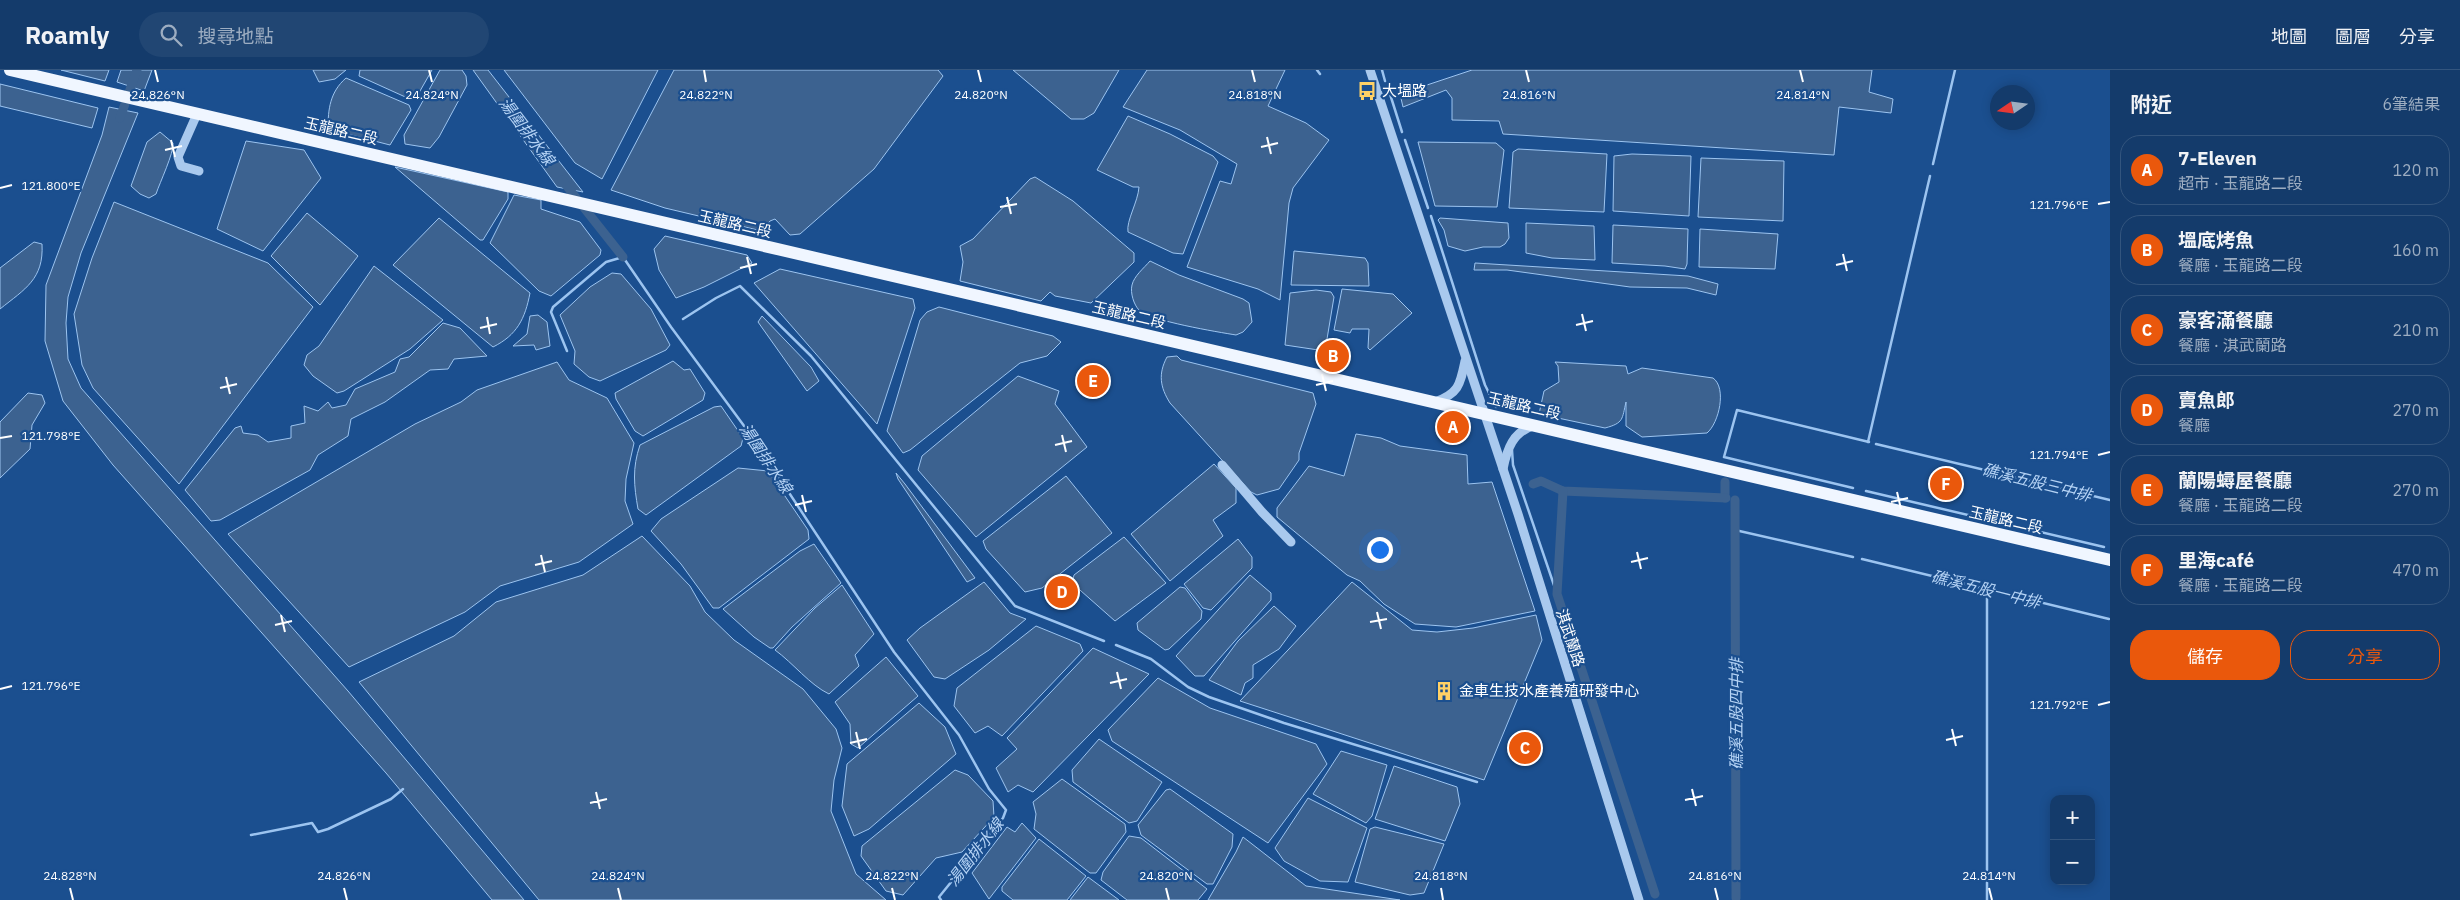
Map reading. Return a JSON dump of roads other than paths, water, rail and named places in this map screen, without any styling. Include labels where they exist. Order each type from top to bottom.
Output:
[{"type":"main road","name":"玉龍路二段","points":[[10,70],[106,94],[1535,425],[1857,503],[2110,560]]},
{"type":"street","points":[[1370,70],[1482,413]]},
{"type":"street","points":[[197,114],[178,157],[181,166],[199,172]]},
{"type":"street","points":[[1435,402],[1454,393],[1460,382],[1465,360]]},
{"type":"street","name":"淇武蘭路","points":[[1482,413],[1503,472],[1638,900]]},
{"type":"street","points":[[1503,472],[1506,452],[1514,437],[1523,429],[1535,425]]},
{"type":"street","points":[[1222,465],[1290,542]]},
{"type":"water","points":[[61,70],[109,70],[105,81]]},
{"type":"water","points":[[121,70],[152,70],[144,91],[117,82]]},
{"type":"water","points":[[313,70],[346,70],[335,79],[319,82]]},
{"type":"water","points":[[360,70],[432,70],[416,98],[412,100],[359,76]]},
{"type":"water","points":[[440,70],[462,70],[466,76],[467,85],[439,137],[430,148],[405,144],[404,135]]},
{"type":"water","points":[[473,70],[488,70],[583,192],[557,187]]},
{"type":"water","points":[[504,70],[658,70],[602,179],[575,163]]},
{"type":"water","points":[[674,70],[938,70],[943,76],[874,169],[800,234],[790,235],[775,219],[770,221],[762,231],[665,208],[611,190]]},
{"type":"water","points":[[1013,70],[1119,70],[1094,113],[1084,119],[1071,119]]},
{"type":"water","points":[[1147,70],[1285,70],[1268,106],[1306,123],[1329,140],[1293,188],[1289,203],[1280,300],[1258,289],[1187,267],[1220,181],[1231,184],[1237,164],[1180,130],[1123,107]]},
{"type":"water","points":[[1472,70],[1872,70],[1869,92],[1893,99],[1891,113],[1839,107],[1834,155],[1503,134],[1499,121],[1452,120],[1452,98],[1446,90],[1403,107],[1400,94]]},
{"type":"water","points":[[346,78],[409,105],[411,110],[390,145],[328,129],[333,95]]},
{"type":"water","points":[[0,84],[98,108],[92,128],[0,106]]},
{"type":"water","points":[[109,107],[138,113],[81,253],[68,297],[66,323],[68,359],[81,388],[348,691],[524,900],[492,900],[386,773],[113,465],[63,401],[45,341],[46,285],[102,135]]},
{"type":"water","points":[[1128,116],[1170,134],[1213,156],[1218,162],[1183,254],[1173,253],[1128,232],[1139,187],[1133,187],[1097,170]]},
{"type":"water","points":[[160,132],[173,143],[173,148],[156,194],[149,198],[140,194],[131,186],[147,142]]},
{"type":"water","points":[[246,141],[304,150],[321,178],[263,251],[217,229]]},
{"type":"water","points":[[1418,142],[1496,143],[1504,150],[1497,207],[1435,206]]},
{"type":"water","points":[[1518,149],[1607,154],[1604,212],[1509,208],[1513,152]]},
{"type":"water","points":[[1632,154],[1691,156],[1689,216],[1613,211],[1614,156]]},
{"type":"water","points":[[1701,158],[1784,161],[1783,221],[1698,217]]},
{"type":"water","points":[[395,167],[508,192],[508,199],[483,240],[480,240]]},
{"type":"water","points":[[1035,177],[1073,201],[1134,253],[1134,262],[1091,303],[1055,296],[1050,292],[1041,301],[960,281],[963,262],[960,246],[973,239],[1030,179]]},
{"type":"water","points":[[514,195],[541,200],[541,209],[580,222],[601,250],[600,255],[551,296],[539,291],[490,243]]},
{"type":"water","points":[[114,202],[268,263],[313,307],[179,484],[93,388],[82,365],[74,314],[92,258]]},
{"type":"water","points":[[307,213],[358,256],[320,305],[271,256]]},
{"type":"water","points":[[439,218],[530,293],[519,325],[508,337],[493,347],[393,265]]},
{"type":"water","points":[[1440,218],[1508,223],[1509,238],[1500,247],[1483,247],[1465,251],[1448,246],[1444,230],[1438,220]]},
{"type":"water","points":[[1526,223],[1594,226],[1595,260],[1552,258],[1526,253]]},
{"type":"water","points":[[1613,225],[1688,229],[1687,264],[1685,269],[1612,263]]},
{"type":"water","points":[[1700,229],[1778,234],[1775,269],[1699,267]]},
{"type":"water","points":[[665,236],[747,255],[752,263],[704,287],[676,298],[659,270],[654,249]]},
{"type":"water","points":[[34,242],[42,244],[42,256],[36,275],[25,289],[0,309],[0,268]]},
{"type":"water","points":[[1294,251],[1365,258],[1368,263],[1369,286],[1291,285]]},
{"type":"water","points":[[1150,261],[1179,275],[1243,299],[1249,303],[1252,322],[1243,332],[1236,335],[1185,326],[1156,318],[1139,310],[1132,295],[1133,282]]},
{"type":"water","points":[[1475,263],[1688,276],[1718,284],[1716,295],[1687,288],[1630,287],[1507,270],[1474,270]]},
{"type":"water","points":[[374,266],[443,320],[410,349],[344,391],[337,393],[313,376],[304,365],[307,355],[319,346]]},
{"type":"water","points":[[780,269],[913,299],[915,308],[877,424],[754,283]]},
{"type":"water","points":[[612,273],[621,274],[651,309],[670,345],[666,350],[600,381],[589,377],[574,364],[575,351],[560,315],[590,287]]},
{"type":"water","points":[[1342,289],[1393,294],[1412,313],[1370,350],[1368,348],[1369,329],[1352,329],[1350,333],[1334,330]]},
{"type":"water","points":[[1316,290],[1331,292],[1334,297],[1325,351],[1285,345],[1290,293]]},
{"type":"water","points":[[939,307],[1053,336],[1061,342],[1047,356],[1020,363],[910,450],[903,453],[887,431],[920,320],[927,312]]},
{"type":"water","points":[[538,315],[547,322],[550,346],[536,350],[534,345],[513,346],[527,334],[530,316]]},
{"type":"water","points":[[762,316],[811,367],[819,381],[807,391],[758,322]]},
{"type":"water","points":[[443,323],[460,328],[487,356],[454,359],[448,369],[430,370],[385,402],[351,419],[348,436],[318,455],[310,470],[220,520],[211,521],[185,490],[235,428],[241,426],[243,433],[258,435],[268,442],[291,438],[291,426],[305,423],[304,406],[318,411],[328,402],[332,408],[346,405],[355,389],[395,372],[400,359],[409,357]]},
{"type":"water","points":[[1177,356],[1181,360],[1313,393],[1316,404],[1299,453],[1299,460],[1279,489],[1257,495],[1251,492],[1170,403],[1162,386],[1161,375],[1167,357]]},
{"type":"water","points":[[673,361],[684,370],[690,369],[705,393],[703,400],[643,436],[635,431],[616,399],[615,393]]},
{"type":"water","points":[[557,362],[569,380],[607,398],[634,443],[626,479],[625,501],[633,524],[579,562],[500,586],[465,612],[349,667],[228,534],[415,424],[461,402],[477,390]]},
{"type":"water","points":[[1555,362],[1626,366],[1628,374],[1642,368],[1713,378],[1720,389],[1718,414],[1707,433],[1642,437],[1626,426],[1626,402],[1624,413],[1619,422],[1605,428],[1539,414],[1544,391],[1559,382],[1558,366]]},
{"type":"water","points":[[1018,376],[1059,391],[1055,404],[1087,447],[976,537],[918,470],[922,456]]},
{"type":"water","points":[[28,393],[42,395],[45,403],[32,425],[30,449],[0,478],[0,422]]},
{"type":"water","points":[[721,406],[743,438],[741,446],[646,515],[638,509],[635,485],[636,461],[640,445],[714,407]]},
{"type":"water","points":[[1356,434],[1381,438],[1400,446],[1467,455],[1468,484],[1492,482],[1535,611],[1456,627],[1415,624],[1384,604],[1360,581],[1347,575],[1277,517],[1277,508],[1309,466],[1344,476]]},
{"type":"water","points":[[1214,464],[1236,488],[1236,503],[1213,520],[1223,536],[1170,581],[1131,534]]},
{"type":"water","points":[[738,468],[768,471],[808,530],[809,539],[719,608],[713,608],[681,564],[651,531],[661,519]]},
{"type":"water","points":[[896,473],[975,578],[967,582],[898,479]]},
{"type":"water","points":[[1066,476],[1112,533],[1042,588],[1025,592],[986,549],[983,541]]},
{"type":"water","points":[[642,536],[690,586],[705,612],[734,640],[803,689],[836,729],[842,748],[834,780],[831,811],[856,874],[886,900],[539,900],[359,682],[454,636],[496,602],[583,575]]},
{"type":"water","points":[[1124,537],[1166,583],[1115,621],[1072,583],[1074,575]]},
{"type":"water","points":[[1238,539],[1252,557],[1252,568],[1211,610],[1203,608],[1184,584]]},
{"type":"water","points":[[814,544],[841,583],[792,627],[773,648],[770,648],[754,637],[723,609],[800,551]]},
{"type":"water","points":[[1250,575],[1271,593],[1271,600],[1204,676],[1195,676],[1176,656]]},
{"type":"water","points":[[984,582],[1010,613],[1026,619],[989,650],[945,679],[934,677],[907,640],[920,628]]},
{"type":"water","points":[[1352,582],[1412,630],[1437,632],[1473,628],[1536,615],[1542,640],[1484,780],[1240,701]]},
{"type":"water","points":[[842,585],[874,634],[855,655],[859,666],[829,694],[815,685],[775,650],[815,608]]},
{"type":"water","points":[[1180,587],[1185,588],[1202,611],[1201,619],[1169,649],[1165,650],[1138,630],[1137,623]]},
{"type":"water","points":[[1274,606],[1296,626],[1279,649],[1253,665],[1253,678],[1245,683],[1241,695],[1209,680],[1238,641]]},
{"type":"water","points":[[1036,626],[1080,644],[1083,651],[1002,736],[988,726],[975,733],[954,706],[957,688]]},
{"type":"water","points":[[1093,648],[1149,674],[1033,792],[1018,785],[1008,792],[996,768],[1017,749],[1007,738]]},
{"type":"water","points":[[886,657],[918,696],[858,748],[851,744],[850,724],[835,702]]},
{"type":"water","points":[[1158,678],[1210,708],[1316,744],[1327,764],[1268,843],[1112,741],[1108,730]]},
{"type":"water","points":[[919,703],[945,727],[956,754],[869,829],[854,836],[842,806],[847,764]]},
{"type":"water","points":[[1099,739],[1162,782],[1137,821],[1129,823],[1073,782],[1072,770]]},
{"type":"water","points":[[1341,751],[1387,765],[1372,816],[1366,823],[1313,794]]},
{"type":"water","points":[[1394,766],[1457,787],[1460,804],[1445,841],[1375,819]]},
{"type":"water","points":[[955,770],[968,775],[993,801],[994,817],[962,852],[936,858],[903,895],[886,891],[861,856],[862,846]]},
{"type":"water","points":[[1062,779],[1125,824],[1126,832],[1096,873],[1090,873],[1034,829],[1036,814],[1033,802]]},
{"type":"water","points":[[1170,789],[1233,834],[1232,847],[1213,884],[1207,884],[1141,835],[1138,825],[1166,790]]},
{"type":"water","points":[[1308,798],[1367,828],[1348,882],[1320,881],[1284,861],[1275,848]]},
{"type":"water","points":[[1022,823],[1036,838],[989,899],[972,873],[1007,827],[1015,832]]},
{"type":"water","points":[[1375,827],[1444,844],[1424,893],[1410,895],[1355,882],[1370,829]]},
{"type":"water","points":[[1129,836],[1141,838],[1207,889],[1198,900],[1127,900],[1101,880],[1103,872]]},
{"type":"water","points":[[1243,837],[1306,886],[1400,900],[1208,900]]},
{"type":"water","points":[[1039,839],[1086,876],[1067,900],[1013,900],[1002,891],[1002,887]]},
{"type":"water","points":[[1088,877],[1119,900],[1070,900]]},
{"type":"waterway","points":[[120,118],[137,70]]},
{"type":"waterway","points":[[1317,70],[1320,74]]},
{"type":"waterway","points":[[1382,70],[1385,81]]},
{"type":"waterway","points":[[1933,164],[1955,70]]},
{"type":"waterway","points":[[1390,94],[1402,132]]},
{"type":"waterway","points":[[1405,140],[1428,208]]},
{"type":"waterway","points":[[1868,442],[1930,176]]},
{"type":"waterway","name":"湯圍排水線","points":[[562,180],[623,257]]},
{"type":"waterway","points":[[1431,216],[1485,385],[1496,407]]},
{"type":"waterway","name":"湯圍排水線","points":[[567,351],[551,312],[553,307],[606,262],[623,257],[671,327],[753,438],[894,652],[959,735],[989,789],[1006,810],[1003,818],[939,897],[941,900]]},
{"type":"waterway","points":[[683,319],[716,298],[740,286],[811,356],[1015,606],[1104,641]]},
{"type":"waterway","name":"礁溪五股三中排","points":[[1853,488],[1724,457],[1737,410],[1869,442]]},
{"type":"waterway","name":"礁溪五股三中排","points":[[1876,444],[2110,500]]},
{"type":"waterway","points":[[1512,450],[1513,465],[1557,594]]},
{"type":"waterway","name":"礁溪五股一中排","points":[[1533,484],[1541,481],[1563,491],[1726,498]]},
{"type":"waterway","name":"礁溪五股三中排","points":[[1725,482],[1725,498]]},
{"type":"waterway","points":[[1563,491],[1557,594],[1655,894]]},
{"type":"waterway","points":[[1866,491],[2104,547]]},
{"type":"waterway","name":"礁溪五股四中排","points":[[1735,500],[1736,898]]},
{"type":"waterway","name":"礁溪五股一中排","points":[[1735,530],[1853,557]]},
{"type":"waterway","name":"礁溪五股一中排","points":[[1862,559],[2109,619]]},
{"type":"waterway","points":[[1987,589],[1987,900]]},
{"type":"waterway","points":[[1116,645],[1151,659],[1188,687],[1209,697],[1284,723],[1477,782]]},
{"type":"waterway","points":[[251,835],[312,823],[318,832],[328,829],[391,799],[403,789]]},
{"type":"place","name":"大塭路","points":[[1367,91]]},
{"type":"place","name":"塭底烤魚","points":[[1333,356]]},
{"type":"place","name":"蘭陽蟳屋餐廳","points":[[1093,381]]},
{"type":"place","name":"7-Eleven","points":[[1453,427]]},
{"type":"place","name":"里海café","points":[[1946,484]]},
{"type":"place","name":"賣魚郎","points":[[1062,592]]},
{"type":"place","name":"金車生技水產養殖研發中心","points":[[1444,691]]},
{"type":"place","name":"豪客滿餐廳","points":[[1525,748]]}]
